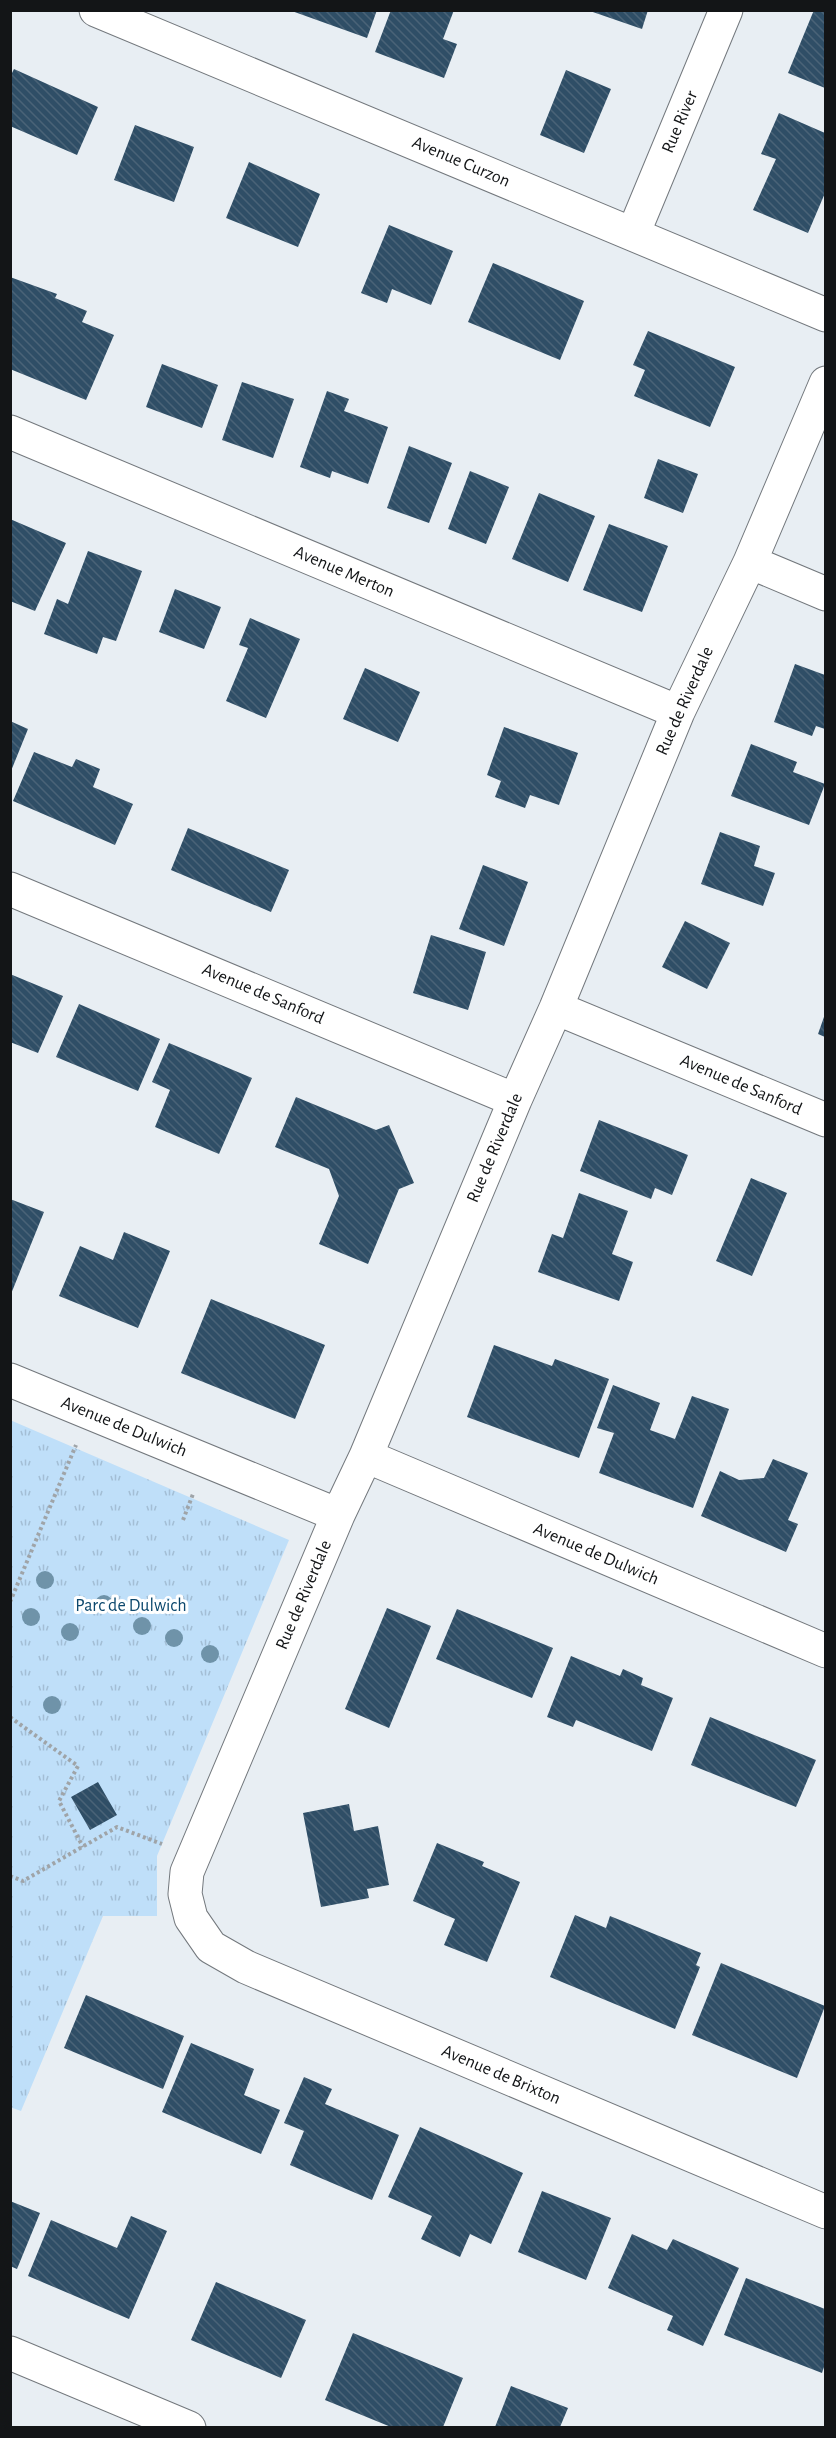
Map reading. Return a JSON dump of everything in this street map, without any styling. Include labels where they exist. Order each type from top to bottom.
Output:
[{"type":"street","name":"Avenue Curzon","points":[[96,10],[825,315]]},
{"type":"street","name":"Rue River","points":[[633,234],[726,10]]},
{"type":"street","name":"Rue de Riverdale","points":[[191,1918],[185,1894],[187,1872],[556,1008],[678,712],[750,562],[825,383]]},
{"type":"street","name":"Avenue Merton","points":[[10,432],[678,712]]},
{"type":"street","points":[[750,562],[825,594]]},
{"type":"street","name":"Avenue de Sanford","points":[[10,889],[515,1100]]},
{"type":"street","name":"Avenue de Sanford","points":[[556,1008],[825,1120]]},
{"type":"street","name":"Avenue de Dulwich","points":[[10,1380],[338,1515]]},
{"type":"street","name":"Avenue de Dulwich","points":[[366,1456],[825,1651]]},
{"type":"street","name":"Avenue de Brixton","points":[[191,1918],[212,1947],[246,1967],[825,2212]]},
{"type":"street","points":[[10,2353],[189,2427]]},
{"type":"path","points":[[10,1602],[79,1436]]},
{"type":"path","points":[[183,1520],[197,1485]]},
{"type":"path","points":[[10,1717],[78,1766],[59,1801],[83,1847]]},
{"type":"path","points":[[10,1876],[23,1881],[117,1827],[166,1846]]},
{"type":"green space","name":"Parc de Dulwich","points":[[10,1420],[289,1540],[157,1856],[157,1916],[103,1916],[21,2111],[10,2107]]},
{"type":"building","points":[[289,10],[377,10],[367,38]]},
{"type":"building","points":[[391,10],[454,10],[443,39],[457,44],[444,78],[375,52]]},
{"type":"building","points":[[587,10],[648,10],[642,29]]},
{"type":"building","points":[[814,10],[825,10],[825,88],[788,73]]},
{"type":"building","points":[[14,69],[98,107],[77,155],[10,126],[10,77]]},
{"type":"building","points":[[566,70],[611,89],[584,153],[540,135]]},
{"type":"building","points":[[779,113],[825,133],[825,193],[808,233],[753,210],[776,159],[761,154]]},
{"type":"building","points":[[135,125],[194,147],[174,202],[114,180]]},
{"type":"building","points":[[249,162],[320,194],[298,247],[226,218]]},
{"type":"building","points":[[389,225],[453,251],[431,305],[392,289],[387,303],[361,293]]},
{"type":"building","points":[[493,263],[584,301],[560,360],[468,322]]},
{"type":"building","points":[[10,277],[57,294],[55,298],[87,311],[82,322],[114,335],[86,400],[10,369]]},
{"type":"building","points":[[648,331],[735,367],[710,427],[634,396],[645,370],[633,365]]},
{"type":"building","points":[[162,364],[218,385],[202,428],[146,407]]},
{"type":"building","points":[[242,382],[294,399],[273,458],[222,440]]},
{"type":"building","points":[[327,391],[349,399],[344,411],[388,427],[368,484],[332,471],[330,478],[300,467]]},
{"type":"building","points":[[409,446],[452,463],[429,523],[387,508]]},
{"type":"building","points":[[658,459],[698,474],[683,513],[644,498]]},
{"type":"building","points":[[470,471],[509,487],[486,544],[448,529]]},
{"type":"building","points":[[539,493],[595,516],[568,582],[512,559]]},
{"type":"building","points":[[10,519],[66,543],[35,611],[10,601]]},
{"type":"building","points":[[609,524],[668,546],[642,612],[583,590]]},
{"type":"building","points":[[88,551],[142,571],[116,641],[103,637],[97,654],[44,634],[57,599],[68,604]]},
{"type":"building","points":[[175,589],[221,607],[204,649],[159,632]]},
{"type":"building","points":[[250,618],[300,639],[266,718],[226,701],[248,648],[239,645]]},
{"type":"building","points":[[795,664],[825,675],[825,729],[816,726],[812,736],[774,722]]},
{"type":"building","points":[[365,668],[420,692],[398,742],[343,719]]},
{"type":"building","points":[[10,721],[28,729],[11,771],[10,771]]},
{"type":"building","points":[[504,727],[578,753],[559,805],[530,795],[525,808],[495,797],[501,781],[487,775]]},
{"type":"building","points":[[751,744],[797,762],[793,772],[825,784],[809,825],[731,796]]},
{"type":"building","points":[[34,752],[72,767],[76,759],[100,769],[93,787],[133,804],[115,845],[13,801]]},
{"type":"building","points":[[188,828],[289,870],[271,912],[171,870]]},
{"type":"building","points":[[720,832],[760,846],[754,866],[775,873],[763,906],[701,884]]},
{"type":"building","points":[[483,865],[528,882],[504,946],[459,929]]},
{"type":"building","points":[[685,921],[730,943],[707,989],[662,967]]},
{"type":"building","points":[[431,935],[486,952],[468,1010],[413,993]]},
{"type":"building","points":[[10,974],[63,996],[38,1053],[10,1042]]},
{"type":"building","points":[[79,1004],[160,1039],[138,1091],[56,1057]]},
{"type":"building","points":[[825,1014],[825,1037],[818,1034]]},
{"type":"building","points":[[169,1043],[252,1078],[219,1154],[155,1127],[170,1090],[152,1082]]},
{"type":"building","points":[[296,1097],[376,1130],[389,1125],[414,1183],[399,1189],[368,1264],[319,1244],[339,1196],[329,1169],[275,1147]]},
{"type":"building","points":[[599,1120],[688,1155],[672,1195],[655,1188],[651,1199],[580,1171]]},
{"type":"building","points":[[751,1178],[787,1193],[752,1276],[716,1261]]},
{"type":"building","points":[[579,1193],[628,1211],[612,1254],[633,1262],[619,1301],[538,1272],[552,1234],[563,1238]]},
{"type":"building","points":[[10,1199],[44,1212],[11,1294],[10,1293]]},
{"type":"building","points":[[124,1232],[170,1251],[138,1328],[59,1296],[80,1246],[113,1260]]},
{"type":"building","points":[[211,1299],[325,1345],[295,1419],[181,1373]]},
{"type":"building","points":[[494,1345],[552,1366],[555,1359],[609,1379],[579,1458],[467,1417]]},
{"type":"building","points":[[613,1385],[660,1403],[650,1430],[675,1439],[692,1396],[729,1409],[693,1508],[599,1473],[614,1433],[597,1428]]},
{"type":"building","points":[[773,1459],[808,1473],[788,1520],[798,1524],[786,1552],[701,1516],[720,1471],[739,1480],[764,1478]]},
{"type":"building","points":[[387,1608],[431,1626],[389,1728],[345,1709]]},
{"type":"building","points":[[457,1609],[553,1648],[532,1698],[436,1659]]},
{"type":"building","points":[[571,1656],[620,1676],[623,1669],[643,1678],[641,1685],[673,1698],[652,1751],[576,1720],[573,1727],[547,1717]]},
{"type":"building","points":[[710,1717],[816,1760],[796,1807],[691,1765]]},
{"type":"building","points":[[98,1782],[117,1815],[90,1830],[71,1797]]},
{"type":"building","points":[[349,1804],[354,1831],[378,1826],[389,1885],[367,1889],[369,1898],[321,1907],[303,1813]]},
{"type":"building","points":[[437,1843],[484,1862],[482,1866],[520,1882],[487,1962],[444,1945],[455,1919],[413,1901]]},
{"type":"building","points":[[575,1915],[606,1928],[610,1916],[701,1953],[696,1965],[700,1967],[675,2029],[550,1977]]},
{"type":"building","points":[[721,1963],[825,2006],[797,2078],[692,2035]]},
{"type":"building","points":[[86,1995],[184,2036],[163,2089],[64,2048]]},
{"type":"building","points":[[191,2043],[254,2069],[244,2095],[280,2110],[261,2154],[162,2112]]},
{"type":"building","points":[[304,2077],[332,2089],[325,2104],[399,2135],[372,2200],[290,2165],[304,2131],[284,2123]]},
{"type":"building","points":[[420,2127],[523,2173],[491,2244],[470,2234],[460,2257],[421,2239],[432,2216],[388,2197]]},
{"type":"building","points":[[542,2191],[611,2218],[586,2280],[518,2252]]},
{"type":"building","points":[[10,2201],[40,2213],[17,2269],[10,2266]]},
{"type":"building","points":[[131,2216],[167,2231],[129,2319],[28,2276],[51,2220],[117,2248]]},
{"type":"building","points":[[632,2234],[667,2250],[673,2239],[739,2268],[703,2346],[667,2330],[673,2316],[608,2288]]},
{"type":"building","points":[[746,2278],[825,2309],[825,2364],[822,2373],[724,2335]]},
{"type":"building","points":[[216,2282],[306,2320],[281,2378],[191,2340]]},
{"type":"building","points":[[353,2333],[463,2378],[443,2427],[391,2427],[325,2400]]},
{"type":"building","points":[[511,2386],[568,2408],[560,2427],[495,2427]]}]
